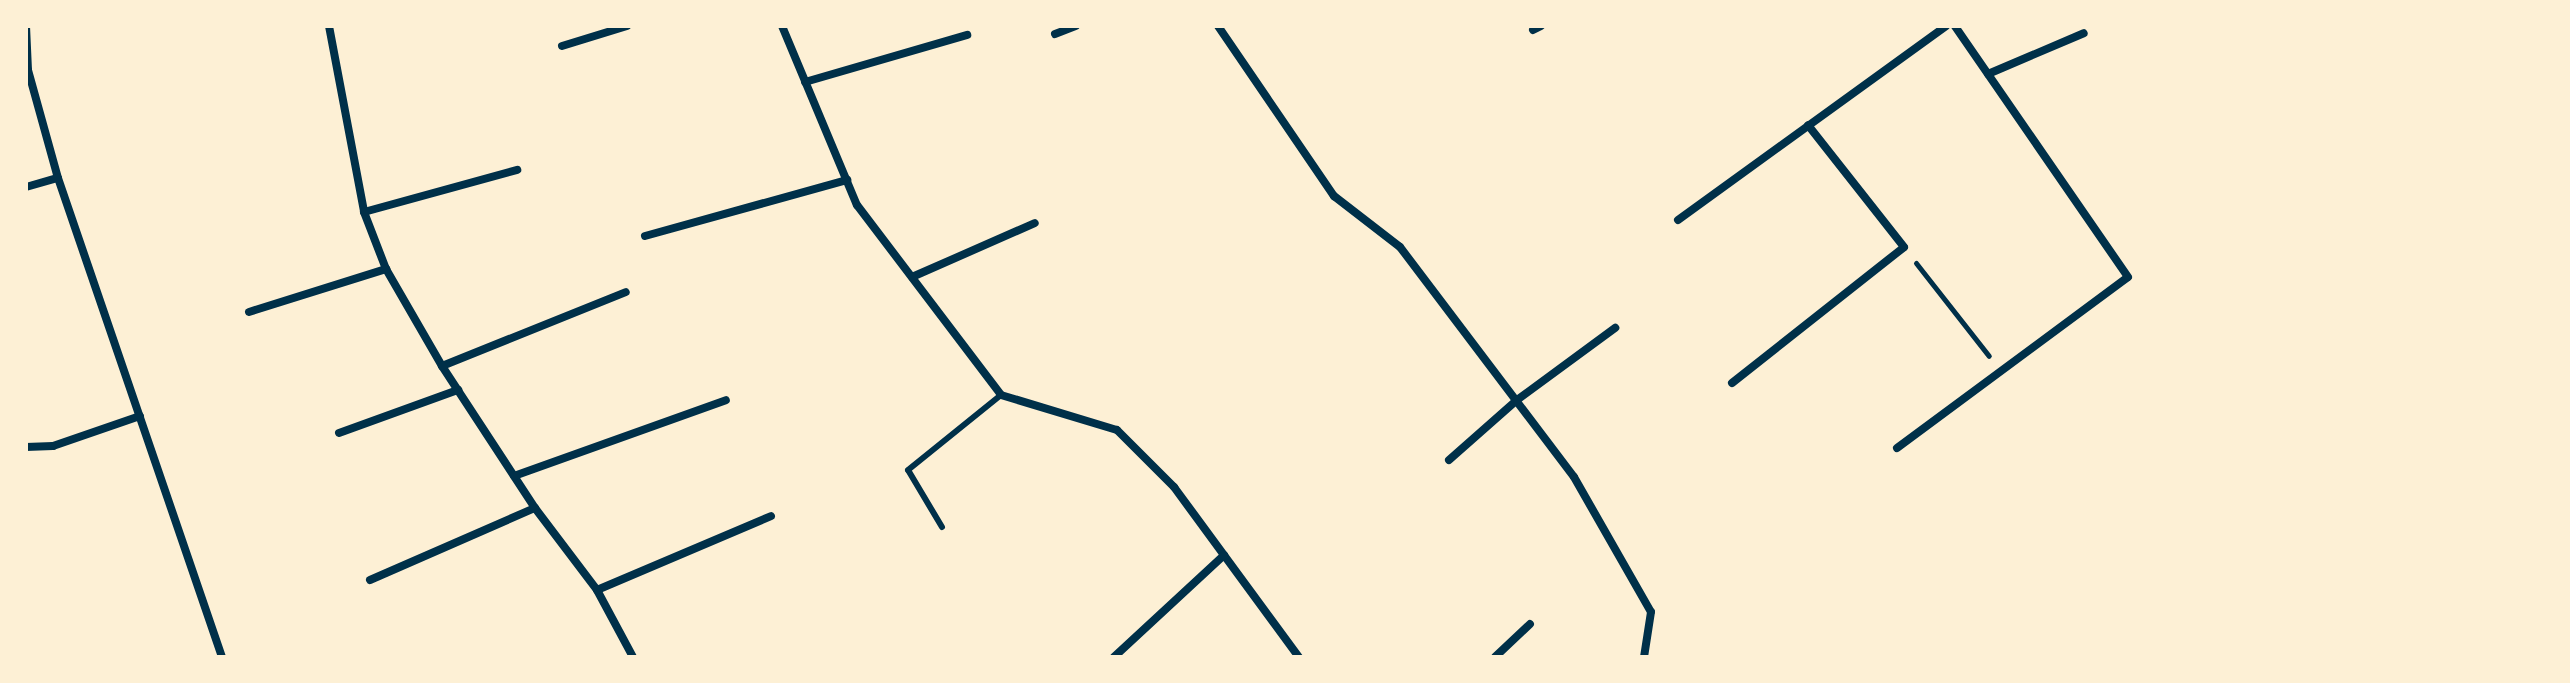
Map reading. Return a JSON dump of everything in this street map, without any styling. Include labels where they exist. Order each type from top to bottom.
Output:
[{"type":"street","points":[[37,26],[27,30],[28,70],[58,178],[222,657]]},
{"type":"street","points":[[329,26],[364,212],[386,269],[442,366],[535,508],[597,590],[630,656]]},
{"type":"street","points":[[562,46],[627,26]]},
{"type":"street","points":[[782,26],[857,205],[1001,395],[1117,430],[1174,487],[1299,657]]},
{"type":"street","points":[[1055,34],[1076,26]]},
{"type":"street","points":[[1218,26],[1334,196],[1400,247],[1574,477],[1651,612],[1644,657]]},
{"type":"street","points":[[1678,220],[1946,26]]},
{"type":"street","points":[[1897,448],[2128,277],[1955,26]]},
{"type":"street","points":[[1988,74],[2084,33]]},
{"type":"street","points":[[805,82],[967,35]]},
{"type":"street","points":[[1732,383],[1904,247],[1808,125]]},
{"type":"street","points":[[364,212],[517,170]]},
{"type":"street","points":[[26,187],[58,178]]},
{"type":"street","points":[[645,236],[847,180]]},
{"type":"street","points":[[912,277],[1035,223]]},
{"type":"street","points":[[249,312],[386,269]]},
{"type":"street","points":[[442,366],[626,292]]},
{"type":"street","points":[[1449,460],[1517,400],[1615,328]]},
{"type":"street","points":[[339,433],[458,390]]},
{"type":"street","points":[[514,476],[726,400]]},
{"type":"street","points":[[26,447],[53,446],[140,416]]},
{"type":"street","points":[[370,580],[535,508]]},
{"type":"street","points":[[597,590],[771,516]]},
{"type":"street","points":[[1114,657],[1224,555]]},
{"type":"street","points":[[1495,657],[1530,624]]},
{"type":"lane","points":[[942,527],[908,470],[1001,395]]},
{"type":"path","points":[[1904,247],[2002,372]]}]
